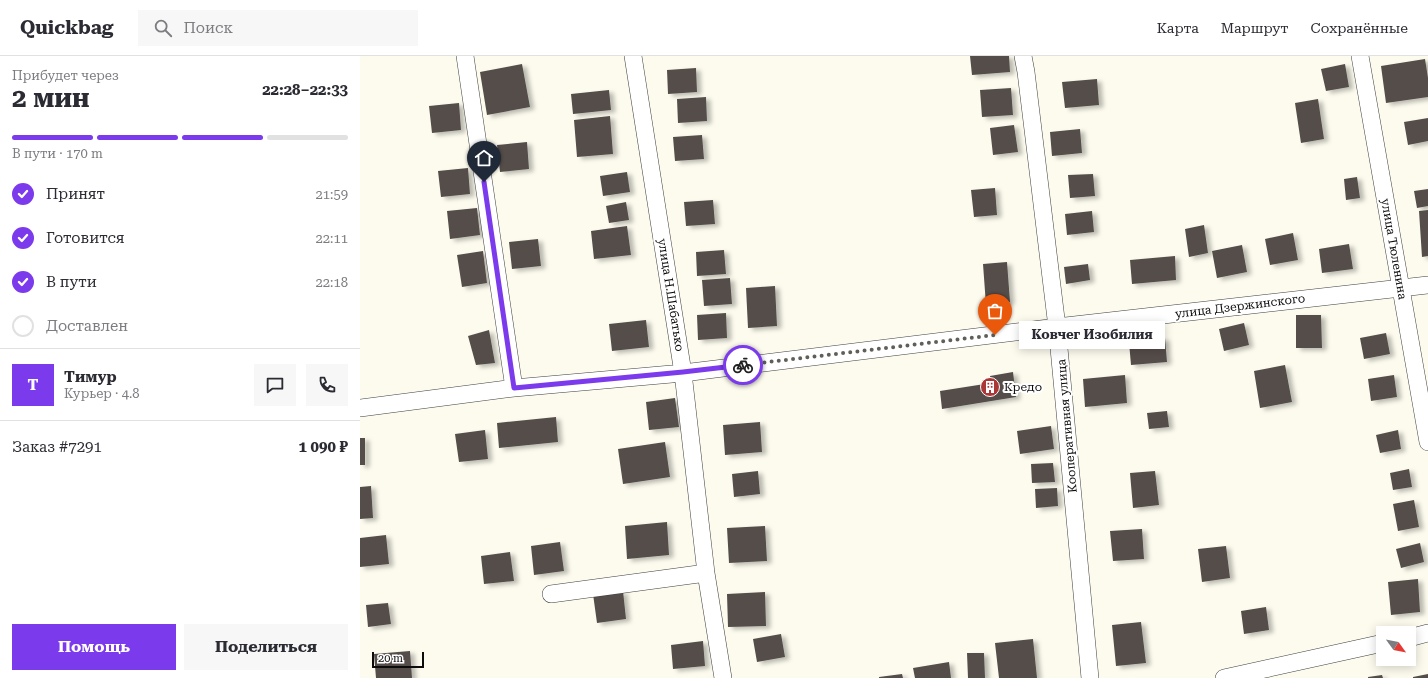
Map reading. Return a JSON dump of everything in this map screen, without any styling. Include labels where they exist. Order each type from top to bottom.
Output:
[{"type":"street","points":[[464,56],[514,388]]},
{"type":"street","name":"улица Н.Шабатько","points":[[634,56],[683,372],[706,573],[723,678]]},
{"type":"street","name":"Кооперативная улица","points":[[1023,56],[1057,327],[1090,678]]},
{"type":"street","name":"улица Тюленина","points":[[1360,56],[1428,442]]},
{"type":"street","name":"улица Дзержинского","points":[[360,408],[514,388],[683,372],[1057,327],[1428,285]]},
{"type":"street","points":[[551,594],[706,573]]},
{"type":"street","points":[[1416,637],[1428,634]]},
{"type":"street","points":[[1224,678],[1376,645]]},
{"type":"building","points":[[970,56],[1009,56],[1010,72],[972,75]]},
{"type":"building","points":[[1425,59],[1428,78],[1428,97],[1386,103],[1381,66]]},
{"type":"building","points":[[522,64],[530,107],[487,115],[480,72]]},
{"type":"building","points":[[1345,64],[1349,87],[1326,91],[1321,69]]},
{"type":"building","points":[[696,68],[697,92],[668,94],[667,70]]},
{"type":"building","points":[[1097,79],[1099,105],[1065,108],[1062,82]]},
{"type":"building","points":[[1011,88],[1013,115],[982,117],[980,90]]},
{"type":"building","points":[[609,90],[611,110],[573,114],[571,94]]},
{"type":"building","points":[[706,97],[707,121],[678,123],[677,99]]},
{"type":"building","points":[[1318,99],[1324,139],[1301,143],[1295,103]]},
{"type":"building","points":[[459,103],[461,130],[432,133],[429,106]]},
{"type":"building","points":[[610,116],[613,154],[577,157],[574,120]]},
{"type":"building","points":[[1428,118],[1428,141],[1408,145],[1404,122]]},
{"type":"building","points":[[1014,125],[1018,152],[993,155],[990,128]]},
{"type":"building","points":[[1080,129],[1082,153],[1052,156],[1050,132]]},
{"type":"building","points":[[702,135],[704,159],[675,161],[673,137]]},
{"type":"building","points":[[527,142],[529,169],[500,172],[497,145]]},
{"type":"building","points":[[468,168],[470,194],[441,197],[438,171]]},
{"type":"building","points":[[627,172],[630,192],[603,196],[600,176]]},
{"type":"building","points":[[1093,174],[1095,196],[1070,198],[1068,175]]},
{"type":"building","points":[[1357,177],[1360,198],[1346,200],[1344,179]]},
{"type":"building","points":[[995,188],[997,215],[974,217],[971,190]]},
{"type":"building","points":[[1428,189],[1428,206],[1417,208],[1414,191]]},
{"type":"building","points":[[713,200],[715,224],[686,226],[684,202]]},
{"type":"building","points":[[626,202],[629,220],[609,223],[606,206]]},
{"type":"building","points":[[477,208],[480,235],[450,239],[447,211]]},
{"type":"building","points":[[1428,210],[1428,256],[1422,257],[1419,211]]},
{"type":"building","points":[[1092,211],[1094,232],[1067,235],[1065,214]]},
{"type":"building","points":[[1204,225],[1208,253],[1189,257],[1185,229]]},
{"type":"building","points":[[627,226],[631,255],[594,259],[591,231]]},
{"type":"building","points":[[1293,233],[1298,260],[1270,265],[1265,239]]},
{"type":"building","points":[[538,239],[541,266],[512,269],[509,242]]},
{"type":"building","points":[[1349,244],[1353,269],[1322,273],[1319,249]]},
{"type":"building","points":[[1242,245],[1247,272],[1217,278],[1212,251]]},
{"type":"building","points":[[724,250],[726,274],[697,276],[696,252]]},
{"type":"building","points":[[483,251],[487,283],[462,287],[457,255]]},
{"type":"building","points":[[1175,256],[1176,280],[1132,284],[1130,260]]},
{"type":"building","points":[[1007,262],[1010,302],[986,305],[983,264]]},
{"type":"building","points":[[1088,264],[1090,280],[1066,284],[1064,267]]},
{"type":"building","points":[[730,278],[732,304],[704,306],[702,280]]},
{"type":"building","points":[[775,286],[777,326],[748,328],[746,288]]},
{"type":"building","points":[[726,313],[727,338],[698,340],[697,315]]},
{"type":"building","points":[[1296,315],[1321,315],[1322,348],[1296,348]]},
{"type":"building","points":[[646,320],[649,347],[612,351],[609,324]]},
{"type":"building","points":[[1244,323],[1249,345],[1224,351],[1219,329]]},
{"type":"building","points":[[489,330],[495,363],[476,365],[468,336]]},
{"type":"building","points":[[1386,333],[1390,354],[1364,359],[1360,338]]},
{"type":"building","points":[[1165,338],[1167,362],[1131,365],[1129,342]]},
{"type":"building","points":[[1285,365],[1292,402],[1260,408],[1254,371]]},
{"type":"building","name":"Кредо","points":[[1013,372],[1016,397],[942,409],[940,391],[991,383],[990,376]]},
{"type":"building","points":[[1125,375],[1127,403],[1085,407],[1083,379]]},
{"type":"building","points":[[1394,375],[1397,397],[1371,401],[1368,379]]},
{"type":"building","points":[[675,398],[679,427],[649,430],[646,402]]},
{"type":"building","points":[[1167,411],[1169,427],[1149,429],[1147,413]]},
{"type":"building","points":[[556,417],[558,442],[499,448],[497,423]]},
{"type":"building","points":[[760,422],[762,452],[725,455],[723,425]]},
{"type":"building","points":[[1051,426],[1054,449],[1020,454],[1017,431]]},
{"type":"building","points":[[485,430],[488,459],[459,462],[455,434]]},
{"type":"building","points":[[1398,430],[1401,449],[1380,453],[1376,435]]},
{"type":"building","points":[[360,438],[365,438],[365,465],[360,465]]},
{"type":"building","points":[[665,442],[670,477],[623,484],[618,449]]},
{"type":"building","points":[[1053,463],[1055,482],[1032,483],[1031,464]]},
{"type":"building","points":[[1409,469],[1412,487],[1393,490],[1390,473]]},
{"type":"building","points":[[758,471],[760,494],[734,497],[732,474]]},
{"type":"building","points":[[1155,471],[1159,505],[1133,508],[1130,473]]},
{"type":"building","points":[[371,486],[373,518],[360,519],[360,487]]},
{"type":"building","points":[[1057,488],[1058,506],[1036,508],[1035,489]]},
{"type":"building","points":[[1414,500],[1419,527],[1398,531],[1393,504]]},
{"type":"building","points":[[667,522],[669,555],[627,559],[625,526]]},
{"type":"building","points":[[765,526],[767,561],[729,563],[727,528]]},
{"type":"building","points":[[1142,529],[1144,559],[1113,561],[1110,531]]},
{"type":"building","points":[[386,535],[389,564],[360,567],[360,538]]},
{"type":"building","points":[[560,542],[564,571],[534,575],[531,546]]},
{"type":"building","points":[[1420,543],[1424,562],[1401,568],[1396,549]]},
{"type":"building","points":[[1226,546],[1230,578],[1202,582],[1198,549]]},
{"type":"building","points":[[510,552],[514,581],[484,584],[481,556]]},
{"type":"building","points":[[1418,579],[1420,612],[1391,615],[1388,582]]},
{"type":"building","points":[[623,591],[626,619],[597,623],[593,594]]},
{"type":"building","points":[[765,592],[766,626],[728,627],[727,594]]},
{"type":"building","points":[[388,603],[391,624],[368,627],[366,605]]},
{"type":"building","points":[[1266,607],[1269,630],[1244,634],[1241,611]]},
{"type":"building","points":[[1141,622],[1146,663],[1116,666],[1112,625]]},
{"type":"building","points":[[781,634],[785,657],[757,662],[753,639]]},
{"type":"building","points":[[1033,639],[1037,678],[999,678],[995,643]]},
{"type":"building","points":[[703,641],[705,666],[673,669],[671,645]]},
{"type":"building","points":[[410,651],[412,678],[376,678],[374,654]]},
{"type":"building","points":[[967,653],[984,653],[985,678],[968,678]]},
{"type":"building","points":[[949,662],[951,678],[915,678],[913,668]]},
{"type":"building","points":[[902,674],[903,678],[879,678],[879,677]]},
{"type":"building","points":[[1428,674],[1428,678],[1413,678],[1413,677]]},
{"type":"building","points":[[1382,675],[1383,678],[1368,678],[1368,677]]},
{"type":"way so far","points":[[743,365],[995,335]]},
{"type":"place","name":"Ковчег Изобилия","points":[[995,335]]},
{"type":"place","name":"Кредо","points":[[990,387]]},
{"type":"route","points":[[484,182],[514,388],[743,365]]}]
